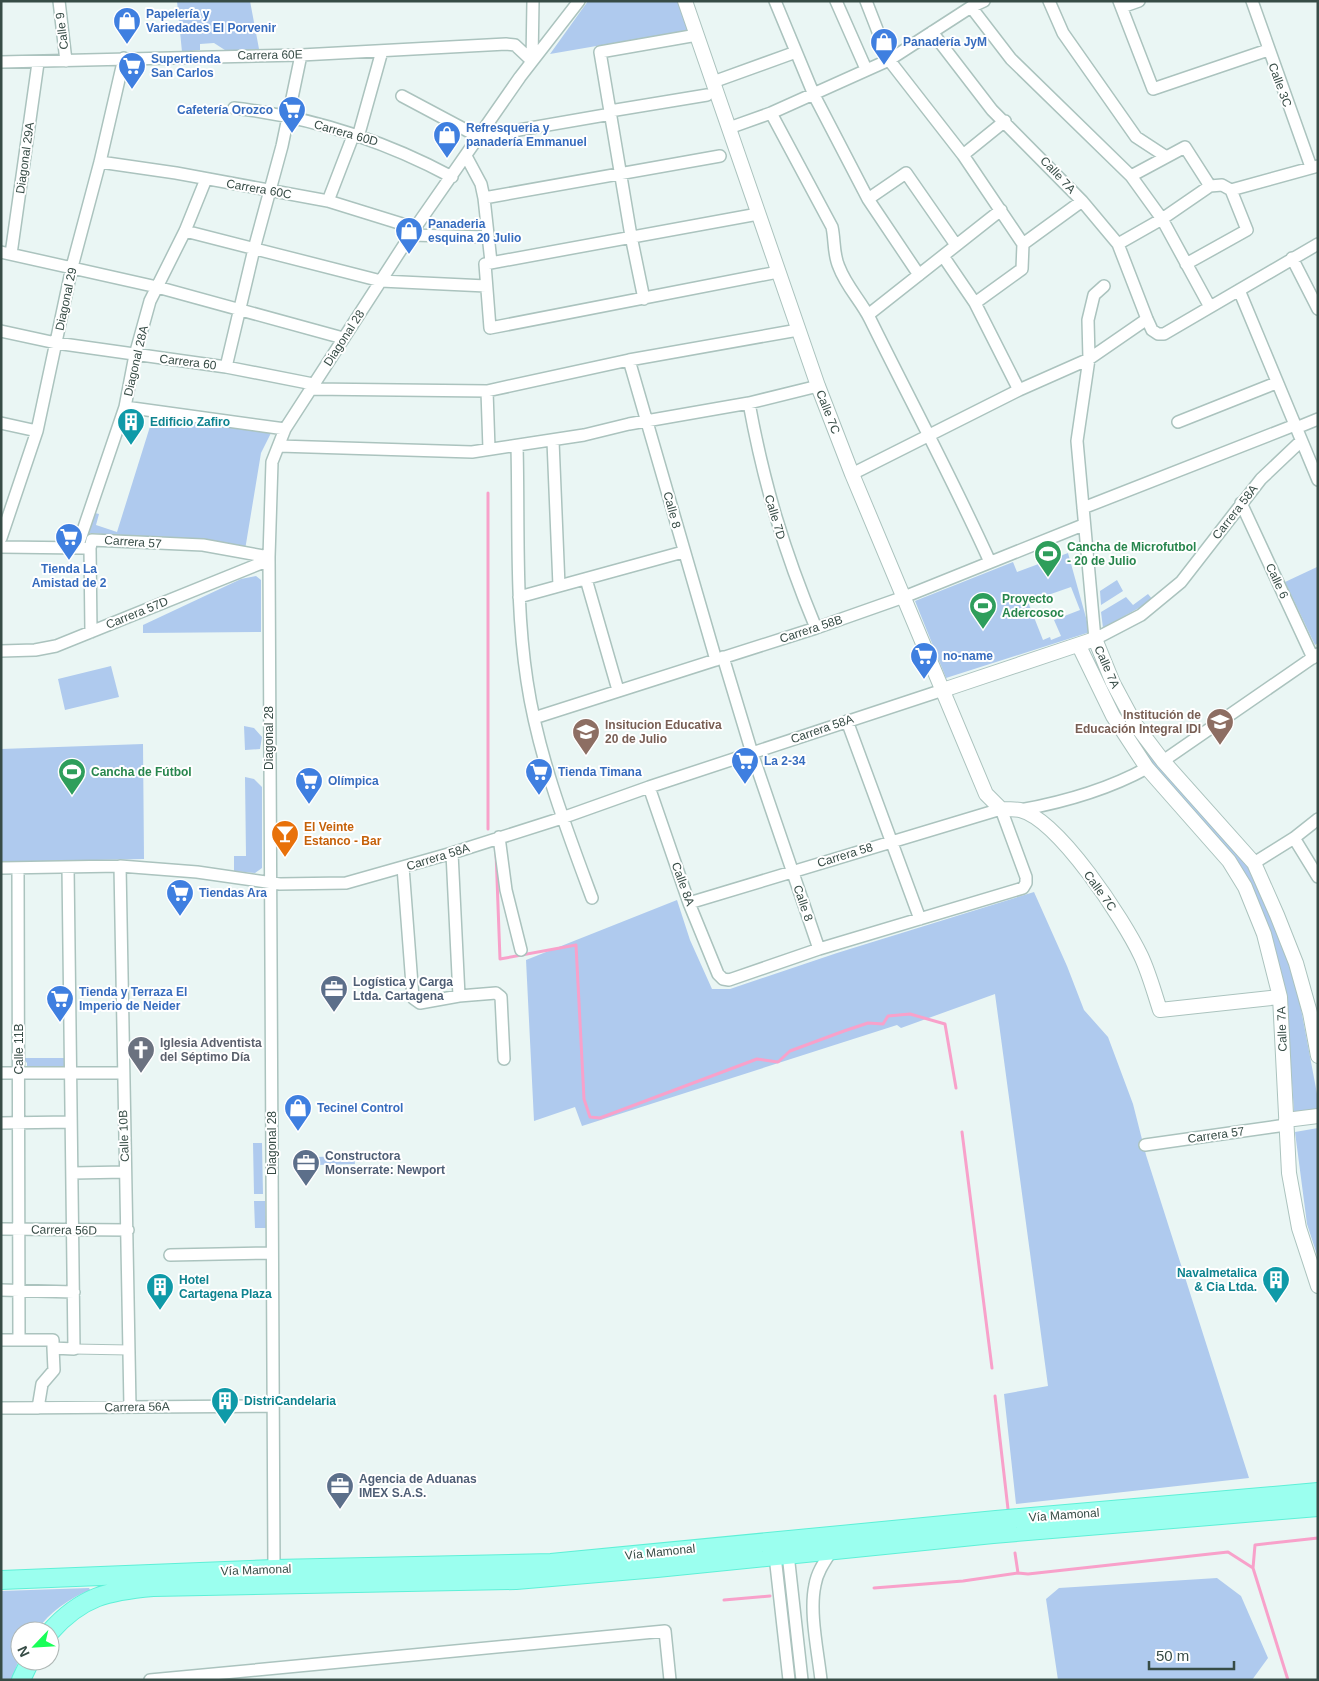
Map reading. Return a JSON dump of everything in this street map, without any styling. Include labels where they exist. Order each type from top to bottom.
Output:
[{"type":"main road","points":[[995,1527],[1063,1506],[1318,1484]]},
{"type":"main road","name":"Vía Mamonal","points":[[1117,1518],[1318,1492]]},
{"type":"main road","name":"Vía Mamonal","points":[[1,1580],[274,1569],[551,1563],[1117,1518],[1318,1507]]},
{"type":"main road","points":[[995,1527],[1066,1541],[1318,1516]]},
{"type":"main road","name":"Vía Mamonal","points":[[60,1623],[74,1610],[93,1599],[114,1591],[153,1587],[516,1580],[832,1550],[995,1527]]},
{"type":"street","name":"Calle 9","points":[[59,1],[66,61]]},
{"type":"street","points":[[532,61],[533,1]]},
{"type":"street","name":"Diagonal 28","points":[[274,1569],[269,558],[272,462],[285,429],[413,231],[532,61],[579,1]]},
{"type":"street","name":"Calle 7C","points":[[685,1],[697,35],[710,89],[729,128],[818,386],[852,474],[986,794],[993,804],[1001,809],[1020,810],[1033,816],[1053,832],[1116,912],[1142,956],[1160,1010],[1280,998]]},
{"type":"street","points":[[774,1],[814,95],[868,199],[918,275]]},
{"type":"street","points":[[836,1],[866,69]]},
{"type":"street","points":[[866,1],[889,60],[963,155],[1023,244],[1022,269],[975,303]]},
{"type":"street","points":[[729,128],[814,95],[866,69],[889,60],[984,1]]},
{"type":"street","points":[[1049,1],[1063,33],[1136,137],[1165,156]]},
{"type":"street","points":[[1139,1],[1120,4],[1152,89],[1268,50]]},
{"type":"street","name":"Calle 3C","points":[[1252,1],[1268,50],[1314,167]]},
{"type":"street","points":[[971,8],[1010,59],[1131,176],[1162,219],[1210,308],[1318,244]]},
{"type":"street","name":"Calle 7A","points":[[932,32],[992,110],[1005,121],[1082,201],[1118,244],[1152,330],[1158,334],[1164,334],[1210,308]]},
{"type":"street","points":[[644,299],[631,236],[600,52],[697,35]]},
{"type":"street","name":"Carrera 60E","points":[[1,62],[38,63],[124,58],[301,55],[506,44],[515,45],[532,61]]},
{"type":"street","points":[[328,201],[355,136],[382,51]]},
{"type":"street","points":[[402,96],[479,138],[610,112],[710,89],[796,52]]},
{"type":"street","points":[[226,367],[242,309],[254,249],[288,116],[301,55]]},
{"type":"street","name":"Diagonal 29","points":[[1,538],[37,431],[72,267],[100,162],[124,58]]},
{"type":"street","name":"Diagonal 29A","points":[[6,253],[38,63]]},
{"type":"street","name":"Carrera 60D","points":[[234,108],[288,116],[391,147],[452,177]]},
{"type":"street","points":[[771,113],[832,227],[836,241],[835,256],[839,269],[868,315],[962,501],[990,562]]},
{"type":"street","points":[[963,155],[1005,121]]},
{"type":"street","points":[[1131,176],[1165,156],[1186,147],[1210,186]]},
{"type":"street","points":[[466,156],[481,184],[491,262]]},
{"type":"street","points":[[484,198],[720,156]]},
{"type":"street","name":"Carrera 60C","points":[[100,162],[328,201],[413,231],[487,237]]},
{"type":"street","points":[[1231,190],[1314,167]]},
{"type":"street","points":[[868,199],[906,173],[956,245]]},
{"type":"street","name":"Diagonal 28A","points":[[77,548],[125,407],[135,355],[150,301],[185,231],[206,179]]},
{"type":"street","points":[[1118,244],[1162,219],[1210,186],[1222,185],[1231,190],[1247,230],[1186,264]]},
{"type":"street","points":[[1023,244],[1082,201]]},
{"type":"street","points":[[868,315],[1001,210]]},
{"type":"street","points":[[758,214],[485,264],[490,328],[778,272]]},
{"type":"street","points":[[185,231],[381,281],[486,286]]},
{"type":"street","points":[[6,253],[157,287],[343,338]]},
{"type":"street","points":[[943,256],[975,303],[1019,390]]},
{"type":"street","points":[[1292,258],[1318,308]]},
{"type":"street","name":"Calle 7A","points":[[1104,286],[1094,295],[1088,320],[1089,360],[1077,441],[1095,639],[1113,682],[1135,724],[1163,761],[1254,863],[1278,915],[1296,963],[1310,1013],[1318,1056]]},
{"type":"street","points":[[1239,290],[1276,383],[1296,427],[1300,442],[1318,480]]},
{"type":"street","points":[[852,474],[1019,390],[1089,360],[1147,319]]},
{"type":"street","name":"Carrera 60","points":[[1,331],[56,343],[226,367],[311,387],[487,391],[628,360],[798,330]]},
{"type":"street","name":"Calle 8","points":[[628,360],[648,421],[683,552],[819,950]]},
{"type":"street","points":[[1178,422],[1276,383]]},
{"type":"street","points":[[279,446],[472,452],[553,440],[749,402],[818,386]]},
{"type":"street","points":[[487,391],[489,449]]},
{"type":"street","name":"Calle 7D","points":[[749,402],[774,518],[793,574],[816,628]]},
{"type":"street","points":[[125,407],[285,429]]},
{"type":"street","points":[[1082,508],[1318,420]]},
{"type":"street","points":[[1,424],[37,431]]},
{"type":"street","points":[[553,440],[559,586]]},
{"type":"street","name":"Carrera 58A","points":[[271,882],[330,884],[362,880],[562,818],[847,721],[1079,646],[1141,615],[1181,582],[1241,503],[1277,462],[1300,442]]},
{"type":"street","points":[[517,446],[519,597],[526,680],[534,718],[562,818],[592,898]]},
{"type":"street","name":"Calle 6","points":[[1241,503],[1315,656]]},
{"type":"street","name":"Carrera 58B","points":[[534,718],[816,628],[904,597],[1084,525]]},
{"type":"street","name":"Carrera 57","points":[[1,547],[90,548],[92,540],[95,539],[171,545],[203,545],[269,558]]},
{"type":"street","points":[[90,548],[91,632]]},
{"type":"street","points":[[519,597],[683,552]]},
{"type":"street","name":"Carrera 57D","points":[[1,651],[45,649],[91,632],[269,558]]},
{"type":"street","points":[[586,579],[618,690]]},
{"type":"street","name":"Calle 7A","points":[[1079,646],[1113,716],[1147,768],[1228,861],[1245,887],[1264,934],[1280,998],[1290,1173],[1299,1228],[1318,1286]]},
{"type":"street","points":[[1163,761],[1315,656]]},
{"type":"street","points":[[819,950],[920,919],[847,721]]},
{"type":"street","points":[[1020,810],[1100,790],[1125,780],[1147,768]]},
{"type":"street","name":"Calle 8A","points":[[649,787],[689,903],[718,974],[723,979],[729,980],[819,950]]},
{"type":"street","name":"Calle 7C","points":[[920,919],[1023,888],[1026,884],[1026,877],[1001,809]]},
{"type":"street","name":"Carrera 58","points":[[689,903],[1001,809]]},
{"type":"street","points":[[1254,863],[1294,838],[1318,818]]},
{"type":"street","points":[[499,837],[506,890],[521,950]]},
{"type":"street","points":[[1294,838],[1318,877]]},
{"type":"street","points":[[452,853],[459,996]]},
{"type":"street","points":[[1,868],[120,866],[197,872],[271,882]]},
{"type":"street","name":"Calle 10B","points":[[120,866],[130,1407]]},
{"type":"street","points":[[403,867],[413,998],[420,1002],[496,993],[501,997],[504,1059]]},
{"type":"street","name":"Calle 11B","points":[[18,868],[19,1340]]},
{"type":"street","points":[[68,868],[74,1348]]},
{"type":"street","points":[[1,1072],[123,1073]]},
{"type":"street","points":[[1286,1123],[1318,1116]]},
{"type":"street","points":[[1,1122],[71,1122]]},
{"type":"street","name":"Carrera 57","points":[[1145,1145],[1286,1123]]},
{"type":"street","points":[[72,1173],[125,1172]]},
{"type":"street","name":"Carrera 56D","points":[[1,1229],[128,1230]]},
{"type":"street","points":[[170,1255],[272,1253]]},
{"type":"street","points":[[1,1290],[74,1292]]},
{"type":"street","points":[[1,1340],[53,1340],[54,1370],[42,1384],[38,1408]]},
{"type":"street","points":[[53,1348],[129,1350]]},
{"type":"street","name":"Carrera 56A","points":[[1,1408],[273,1406]]},
{"type":"street","points":[[821,1680],[814,1585],[821,1567],[832,1550]]},
{"type":"street","points":[[782,1555],[789,1680]]},
{"type":"street","points":[[782,1555],[802,1680]]},
{"type":"street","points":[[150,1680],[665,1631],[670,1680]]},
{"type":"shaded area","points":[[177,1],[250,1],[259,49],[228,52],[214,43],[200,44],[200,50],[182,52]]},
{"type":"shaded area","points":[[588,1],[678,1],[689,30],[550,54]]},
{"type":"shaded area","points":[[153,417],[272,431],[261,453],[245,550],[171,539],[89,533],[95,513],[99,514],[96,525],[117,532]]},
{"type":"shaded area","name":"Proyecto Adercosoc","points":[[1068,553],[1090,632],[946,678],[915,601],[1013,562],[1017,572]],"holes":[[[1071,587],[1080,610],[1054,620],[1061,636],[1051,640],[1050,637],[1043,640],[1028,602]]]},
{"type":"shaded area","points":[[1317,567],[1318,643],[1315,645],[1285,582]]},
{"type":"shaded area","points":[[256,576],[261,580],[261,632],[143,633],[143,625],[241,579]]},
{"type":"shaded area","points":[[1117,580],[1123,591],[1101,605],[1100,591]]},
{"type":"shaded area","points":[[1148,594],[1153,600],[1103,628],[1101,612],[1126,597],[1133,605]]},
{"type":"shaded area","points":[[1090,652],[1117,702],[1153,758],[1250,868],[1286,953],[1298,993],[1318,1099],[1318,1110],[1294,1112],[1286,996],[1241,873],[1148,762],[1127,732],[1085,654]]},
{"type":"shaded area","points":[[111,666],[119,697],[65,710],[58,679]]},
{"type":"shaded area","points":[[244,726],[254,728],[262,737],[260,749],[245,750]]},
{"type":"shaded area","name":"Cancha de Fútbol","points":[[143,744],[144,859],[1,862],[1,749]]},
{"type":"shaded area","points":[[245,777],[254,779],[262,787],[262,868],[255,873],[234,871],[234,856],[246,856]]},
{"type":"shaded area","points":[[1034,892],[1067,966],[1084,1010],[1108,1037],[1133,1104],[1146,1155],[1249,1478],[1016,1504],[1004,1394],[1048,1386],[995,994],[901,1028],[897,1025],[582,1126],[575,1107],[534,1121],[526,960],[677,900],[690,940],[712,989],[730,989],[837,953]]},
{"type":"shaded area","points":[[23,1058],[66,1058],[66,1070],[27,1070],[27,1063]]},
{"type":"shaded area","points":[[1318,1128],[1318,1258],[1307,1224],[1295,1132]]},
{"type":"shaded area","points":[[253,1143],[262,1143],[263,1194],[254,1194]]},
{"type":"shaded area","points":[[354,1156],[355,1164],[315,1165],[315,1157]]},
{"type":"shaded area","points":[[254,1201],[265,1201],[266,1228],[255,1228]]},
{"type":"shaded area","points":[[1217,1578],[1241,1596],[1268,1658],[1252,1680],[1058,1680],[1046,1599],[1059,1588]]},
{"type":"shaded area","points":[[89,1588],[90,1590],[67,1602],[44,1621],[10,1621],[10,1671],[15,1671],[12,1680],[1,1680],[1,1591]]},
{"type":"waterway","points":[[488,493],[488,829]]},
{"type":"waterway","points":[[496,852],[500,959],[576,945],[584,1099],[590,1117],[600,1118],[757,1059],[778,1062],[790,1051],[844,1031],[868,1023],[883,1024],[888,1016],[910,1014],[945,1024],[956,1088]]},
{"type":"waterway","points":[[962,1132],[992,1368]]},
{"type":"waterway","points":[[995,1396],[1008,1509]]},
{"type":"waterway","points":[[1288,1680],[1253,1568],[1255,1545],[1318,1538]]},
{"type":"waterway","points":[[874,1588],[963,1581],[1018,1573],[1028,1574],[1228,1552],[1253,1568]]},
{"type":"waterway","points":[[1015,1553],[1018,1573]]},
{"type":"waterway","points":[[724,1600],[770,1596]]},
{"type":"place","name":"Papelería y Variedades El Porvenir","points":[[127,45]]},
{"type":"place","name":"Panadería JyM","points":[[884,66]]},
{"type":"place","name":"Supertienda San Carlos","points":[[132,90]]},
{"type":"place","name":"Cafetería Orozco","points":[[292,134]]},
{"type":"place","name":"Refresqueria y panadería Emmanuel","points":[[447,159]]},
{"type":"place","name":"Panaderia esquina 20 Julio","points":[[409,255]]},
{"type":"place","name":"Edificio Zafiro","points":[[131,446]]},
{"type":"place","name":"Tienda La Amistad de 2","points":[[69,561]]},
{"type":"place","name":"Cancha de Microfutbol - 20 de Julio","points":[[1048,578]]},
{"type":"place","name":"Proyecto Adercosoc","points":[[983,630]]},
{"type":"place","name":"no-name","points":[[924,680]]},
{"type":"place","name":"Institución de Educación Integral IDI","points":[[1220,746]]},
{"type":"place","name":"Insitucion Educativa 20 de Julio","points":[[586,756]]},
{"type":"place","name":"La 2-34","points":[[745,785]]},
{"type":"place","name":"Cancha de Fútbol","points":[[72,796]]},
{"type":"place","name":"Tienda Timana","points":[[539,796]]},
{"type":"place","name":"Olímpica","points":[[309,805]]},
{"type":"place","name":"El Veinte Estanco - Bar","points":[[285,858]]},
{"type":"place","name":"Tiendas Ara","points":[[180,917]]},
{"type":"place","name":"Logística y Carga Ltda. Cartagena","points":[[334,1013]]},
{"type":"place","name":"Tienda y Terraza El Imperio de Neider","points":[[60,1023]]},
{"type":"place","name":"Iglesia Adventista del Séptimo Día","points":[[141,1074]]},
{"type":"place","name":"Tecinel Control","points":[[298,1132]]},
{"type":"place","name":"Constructora Monserrate: Newport","points":[[306,1187]]},
{"type":"place","name":"Navalmetalica & Cia Ltda.","points":[[1276,1304]]},
{"type":"place","name":"Hotel Cartagena Plaza","points":[[160,1311]]},
{"type":"place","name":"DistriCandelaria","points":[[225,1425]]},
{"type":"place","name":"Agencia de Aduanas IMEX S.A.S.","points":[[340,1510]]}]
